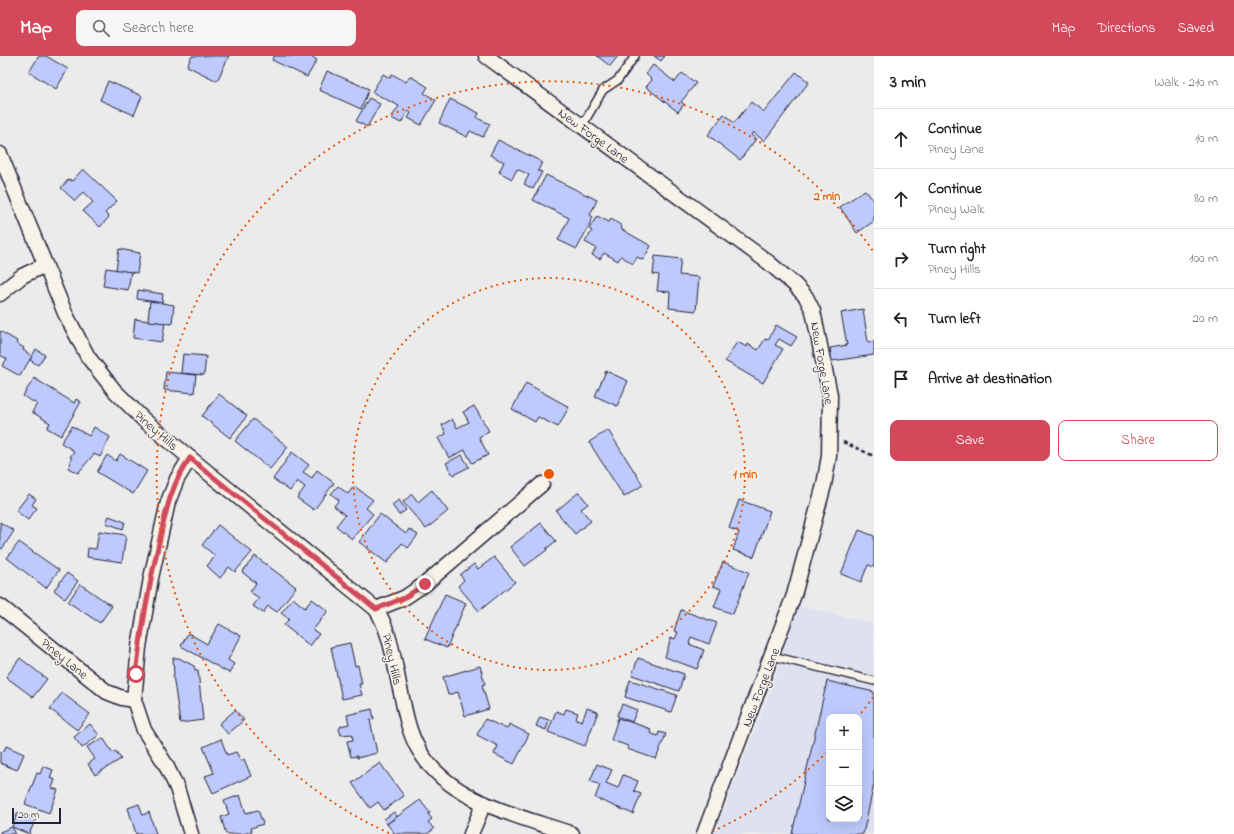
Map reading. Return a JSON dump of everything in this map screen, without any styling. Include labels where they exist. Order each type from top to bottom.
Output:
[{"type":"street","name":"New Forge Lane","points":[[486,56],[768,262],[795,285],[806,298],[813,311],[825,363],[830,395],[830,436],[824,486],[794,595],[704,834]]},
{"type":"street","name":"Piney Hills","points":[[0,154],[65,314],[88,357],[119,395],[144,420],[376,609],[384,621],[401,693],[418,749],[428,765],[443,780],[463,794],[484,803],[572,834]]},
{"type":"street","points":[[0,294],[22,276],[45,265]]},
{"type":"street","points":[[190,458],[177,479],[168,502],[151,578],[139,647],[134,700],[144,730],[166,765],[177,788],[191,834]]},
{"type":"street","points":[[376,609],[404,598],[425,584],[542,484]]},
{"type":"street","name":"Piney Lane","points":[[0,606],[107,692],[122,698],[134,700]]},
{"type":"street","points":[[471,834],[484,803]]},
{"type":"lane","points":[[582,126],[603,90],[618,80],[635,56]]},
{"type":"lane","points":[[772,656],[874,681]]},
{"type":"path","points":[[830,436],[874,456]]},
{"type":"shaded area","points":[[799,606],[874,624],[874,834],[714,834],[769,695]]},
{"type":"building","points":[[39,56],[46,56],[68,69],[56,89],[29,72]]},
{"type":"building","points":[[192,56],[229,56],[217,81],[187,66]]},
{"type":"building","points":[[274,56],[311,56],[317,60],[307,77],[272,60]]},
{"type":"building","points":[[597,56],[618,56],[610,66]]},
{"type":"building","points":[[654,56],[665,56],[661,61]]},
{"type":"building","points":[[653,65],[675,82],[682,73],[696,83],[681,102],[684,104],[678,112],[646,87],[652,80],[646,74]]},
{"type":"building","points":[[327,71],[369,89],[361,109],[319,90]]},
{"type":"building","points":[[796,72],[809,82],[764,141],[753,132],[751,135],[756,139],[740,160],[708,135],[724,114],[734,123],[751,102],[764,112]]},
{"type":"building","points":[[383,74],[390,78],[392,74],[406,82],[410,76],[428,87],[424,93],[436,100],[421,125],[408,118],[411,113],[408,111],[401,123],[391,118],[399,106],[372,92]]},
{"type":"building","points":[[108,81],[142,96],[134,115],[100,100]]},
{"type":"building","points":[[369,98],[380,104],[367,127],[356,121]]},
{"type":"building","points":[[450,99],[479,113],[477,118],[490,124],[483,137],[470,131],[467,137],[439,123]]},
{"type":"building","points":[[498,140],[542,162],[538,171],[542,172],[533,189],[524,184],[529,175],[517,169],[512,179],[499,172],[504,162],[490,155]]},
{"type":"building","points":[[83,169],[117,201],[105,213],[109,217],[100,227],[83,211],[93,202],[83,192],[75,201],[61,188],[69,179],[72,181]]},
{"type":"building","points":[[546,175],[597,200],[590,215],[593,217],[577,249],[558,240],[569,218],[533,200]]},
{"type":"building","points":[[865,190],[874,201],[874,221],[857,233],[840,207]]},
{"type":"building","points":[[597,216],[609,222],[611,219],[622,226],[621,229],[651,246],[643,260],[637,257],[633,264],[621,256],[618,261],[604,253],[600,259],[592,255],[596,248],[585,242],[592,231],[589,229]]},
{"type":"building","points":[[119,249],[140,253],[137,273],[116,270]]},
{"type":"building","points":[[655,256],[681,259],[679,275],[699,277],[696,311],[669,308],[670,292],[657,291],[659,275],[653,274]]},
{"type":"building","points":[[106,268],[131,272],[128,290],[103,286]]},
{"type":"building","points":[[138,290],[163,294],[162,303],[137,299]]},
{"type":"building","points":[[150,301],[174,305],[172,324],[148,321]]},
{"type":"building","points":[[863,309],[868,342],[874,341],[874,355],[832,361],[830,348],[847,345],[841,313]]},
{"type":"building","points":[[135,319],[165,323],[162,342],[133,338]]},
{"type":"building","points":[[776,325],[797,337],[791,346],[779,339],[775,345],[783,349],[763,383],[725,361],[737,342],[747,347],[748,344],[758,350],[765,339],[768,340]]},
{"type":"building","points":[[0,331],[17,341],[16,343],[24,348],[23,350],[32,356],[20,376],[2,366],[7,359],[0,355]]},
{"type":"building","points":[[36,349],[45,355],[38,365],[30,360]]},
{"type":"building","points":[[183,354],[206,356],[204,375],[181,373]]},
{"type":"building","points":[[606,371],[628,381],[617,406],[595,396]]},
{"type":"building","points":[[166,372],[196,375],[194,393],[164,390]]},
{"type":"building","points":[[34,378],[74,403],[76,399],[81,402],[61,436],[47,428],[50,423],[32,412],[37,404],[23,396]]},
{"type":"building","points":[[526,383],[569,407],[558,427],[538,417],[535,422],[512,409]]},
{"type":"building","points":[[219,394],[247,416],[230,438],[202,416]]},
{"type":"building","points":[[474,406],[489,431],[479,437],[488,455],[472,463],[465,450],[449,458],[438,438],[446,434],[442,425],[452,419],[457,428],[469,422],[463,412]]},
{"type":"building","points":[[253,419],[288,447],[270,469],[235,441]]},
{"type":"building","points":[[72,426],[89,436],[94,427],[110,437],[100,457],[94,454],[78,473],[68,468],[71,463],[69,462],[72,458],[70,457],[74,451],[61,443]]},
{"type":"building","points":[[608,430],[643,485],[624,497],[589,442]]},
{"type":"building","points":[[292,452],[309,465],[303,472],[312,478],[317,470],[334,483],[314,510],[297,498],[305,487],[297,481],[290,491],[273,479]]},
{"type":"building","points":[[120,454],[147,471],[133,494],[97,472],[107,455],[116,461]]},
{"type":"building","points":[[462,455],[469,467],[453,475],[446,463]]},
{"type":"building","points":[[338,486],[348,494],[354,486],[373,500],[366,508],[373,514],[352,539],[336,526],[345,515],[334,506],[339,500],[331,494]]},
{"type":"building","points":[[432,490],[448,511],[426,529],[403,502],[412,494],[418,502]]},
{"type":"building","points":[[579,492],[588,504],[581,509],[591,521],[575,534],[556,511]]},
{"type":"building","points":[[29,494],[36,499],[32,505],[37,508],[28,520],[16,511]]},
{"type":"building","points":[[399,500],[406,510],[399,515],[392,505]]},
{"type":"building","points":[[739,500],[770,511],[754,557],[733,550],[739,532],[729,528]]},
{"type":"building","points":[[380,514],[406,534],[409,529],[418,535],[408,548],[402,543],[387,563],[359,542]]},
{"type":"building","points":[[109,516],[125,522],[123,529],[106,523]]},
{"type":"building","points":[[0,522],[14,531],[2,549],[0,548]]},
{"type":"building","points":[[541,523],[556,541],[546,549],[547,550],[525,566],[510,547]]},
{"type":"building","points":[[218,525],[252,552],[235,572],[229,567],[220,578],[207,566],[215,556],[202,545]]},
{"type":"building","points":[[859,530],[874,536],[874,567],[868,565],[861,582],[841,574]]},
{"type":"building","points":[[99,531],[126,535],[122,562],[87,557],[88,548],[96,549]]},
{"type":"building","points":[[19,542],[59,570],[46,588],[7,558]]},
{"type":"building","points":[[255,556],[296,587],[277,612],[268,606],[263,613],[253,606],[259,598],[250,592],[256,583],[242,572]]},
{"type":"building","points":[[494,557],[515,582],[479,611],[458,586],[464,580],[460,575],[474,564],[478,569]]},
{"type":"building","points":[[723,562],[749,572],[733,614],[714,607],[721,589],[713,586]]},
{"type":"building","points":[[67,573],[78,581],[65,599],[54,590]]},
{"type":"building","points":[[80,584],[112,606],[100,623],[68,602]]},
{"type":"building","points":[[445,594],[466,603],[447,648],[425,639]]},
{"type":"building","points":[[293,598],[305,608],[312,599],[328,611],[313,630],[319,634],[310,646],[284,625],[289,619],[281,613]]},
{"type":"building","points":[[681,610],[717,623],[709,644],[691,637],[689,644],[704,650],[697,669],[665,657],[671,638],[675,639],[678,632],[674,631]]},
{"type":"building","points":[[219,624],[241,636],[228,660],[234,664],[229,673],[181,646],[188,633],[207,644]]},
{"type":"building","points":[[350,643],[355,666],[358,665],[362,684],[359,684],[362,695],[342,699],[331,647]]},
{"type":"building","points":[[20,658],[47,679],[33,697],[6,677]]},
{"type":"building","points":[[173,658],[179,658],[194,666],[195,670],[198,670],[203,720],[180,723],[173,675]]},
{"type":"building","points":[[638,658],[684,674],[679,691],[632,675]]},
{"type":"building","points":[[480,666],[485,684],[482,685],[489,709],[465,716],[458,692],[448,695],[443,677]]},
{"type":"building","points":[[630,680],[677,695],[671,712],[625,697]]},
{"type":"building","points":[[827,681],[874,692],[874,784],[863,834],[792,834]]},
{"type":"building","points":[[62,693],[90,714],[77,730],[50,709]]},
{"type":"building","points":[[622,704],[637,710],[632,722],[617,716]]},
{"type":"building","points":[[587,708],[598,712],[585,746],[548,732],[556,711],[564,714],[566,709],[578,713],[576,719],[582,721]]},
{"type":"building","points":[[372,709],[374,719],[370,720],[377,753],[357,758],[357,756],[351,757],[347,741],[353,740],[352,734],[341,735],[339,729],[341,726],[349,724],[347,715]]},
{"type":"building","points":[[235,710],[244,720],[228,734],[219,724]]},
{"type":"building","points":[[540,717],[549,720],[546,730],[536,726]]},
{"type":"building","points":[[618,718],[651,729],[650,733],[658,736],[659,732],[666,734],[656,759],[627,749],[628,746],[611,740]]},
{"type":"building","points":[[485,719],[507,729],[509,724],[529,734],[514,764],[494,754],[498,746],[477,735]]},
{"type":"building","points":[[90,724],[99,735],[82,748],[74,737]]},
{"type":"building","points":[[103,738],[113,753],[116,751],[121,759],[95,775],[88,764],[95,759],[87,747]]},
{"type":"building","points":[[221,739],[227,755],[236,752],[241,761],[244,759],[251,776],[213,793],[205,776],[214,773],[203,747]]},
{"type":"building","points":[[6,746],[24,754],[17,770],[0,763],[0,752],[4,751]]},
{"type":"building","points":[[380,763],[404,796],[384,810],[378,802],[370,808],[352,783]]},
{"type":"building","points":[[597,764],[612,770],[606,783],[618,788],[623,775],[638,781],[634,791],[641,794],[633,814],[595,798],[600,785],[590,781]]},
{"type":"building","points":[[43,766],[53,770],[50,778],[55,780],[52,788],[58,790],[49,813],[25,804],[37,773],[40,774]]},
{"type":"building","points":[[240,795],[246,813],[258,810],[263,824],[251,828],[252,831],[244,834],[226,834],[221,817],[229,814],[224,801]]},
{"type":"building","points":[[420,800],[430,813],[428,814],[432,819],[428,822],[434,829],[427,834],[395,834],[387,824]]},
{"type":"building","points":[[139,804],[143,815],[149,812],[156,834],[136,834],[128,808]]},
{"type":"building","points":[[18,812],[36,819],[29,834],[12,827]]},
{"type":"building","points":[[394,812],[397,816],[387,824],[384,819]]},
{"type":"building","points":[[12,827],[16,834],[0,834],[0,832]]},
{"type":"route","points":[[136,674],[139,647],[151,578],[168,502],[177,479],[190,458],[376,609],[404,598],[425,584]]}]
